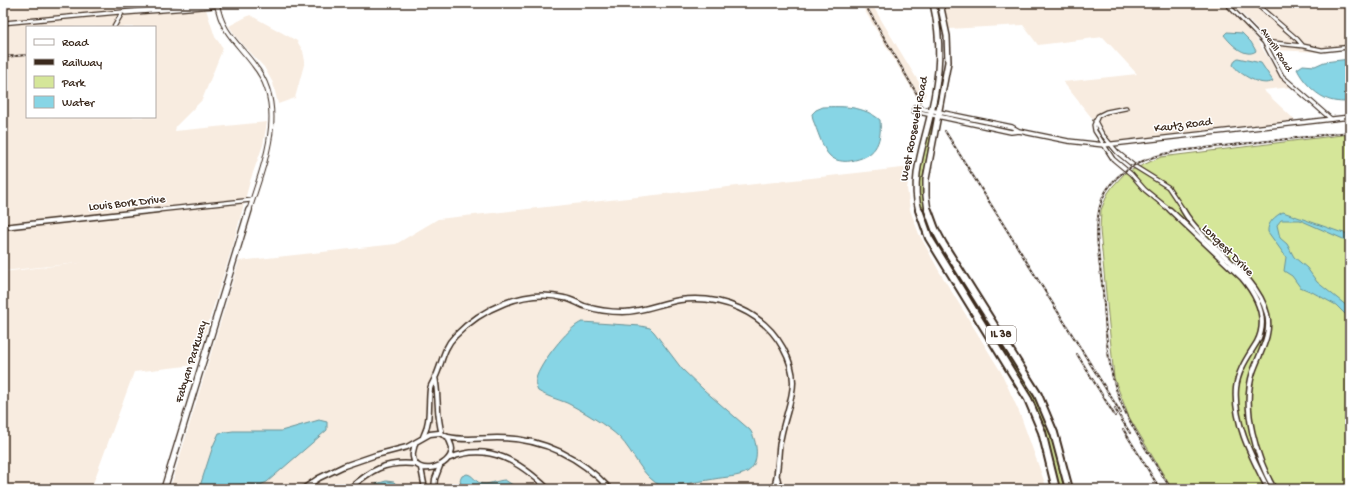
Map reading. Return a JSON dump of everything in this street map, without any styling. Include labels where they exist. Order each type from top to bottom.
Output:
[{"type":"main road","name":"West Roosevelt Road","points":[[933,3],[939,25],[940,55],[938,74],[916,184],[916,201],[920,216],[931,242],[1028,399],[1042,432],[1056,489]]},
{"type":"main road","name":"IL 38","points":[[939,114],[947,69],[948,50],[946,27],[940,3]]},
{"type":"main road","name":"Fabyan Parkway","points":[[164,489],[240,241],[271,132],[272,103],[265,79],[255,65],[226,32],[219,16],[217,4]]},
{"type":"main road","name":"West Roosevelt Road","points":[[939,114],[925,185],[926,201],[930,217],[943,244],[1042,402],[1054,433],[1069,489]]},
{"type":"street","name":"Averill Road","points":[[1226,3],[1264,42],[1282,76],[1331,119]]},
{"type":"street","points":[[1255,3],[1303,46]]},
{"type":"street","points":[[3,23],[217,4]]},
{"type":"street","points":[[115,26],[122,13]]},
{"type":"street","points":[[1264,42],[1303,46],[1322,50],[1350,47]]},
{"type":"street","points":[[1095,121],[1098,116],[1103,113],[1126,108]]},
{"type":"street","name":"Kautz Road","points":[[915,109],[1011,132],[1019,131],[1068,141],[1104,145],[1350,117]]},
{"type":"street","name":"Longest Drive","points":[[1095,121],[1099,131],[1128,161],[1138,169],[1157,179],[1174,194],[1192,224],[1242,273],[1255,289],[1264,305],[1269,323],[1267,340],[1254,367],[1249,394],[1254,438],[1261,462],[1274,489]]},
{"type":"street","name":"Longest Drive","points":[[1095,121],[1093,126],[1095,132],[1111,156],[1130,173],[1147,192],[1178,217],[1238,274],[1248,286],[1257,302],[1262,319],[1262,333],[1239,375],[1236,388],[1236,404],[1240,421],[1253,456],[1268,489]]},
{"type":"street","points":[[1130,173],[1138,169]]},
{"type":"street","name":"Louis Bork Drive","points":[[3,227],[252,200]]},
{"type":"street","points":[[423,437],[429,422],[430,387],[435,377],[442,354],[451,340],[465,325],[505,303],[525,297],[541,295],[556,296],[594,309],[624,312],[644,311],[679,301],[715,300],[742,309],[760,320],[777,337],[792,370],[793,398],[779,444],[777,476],[774,489]]},
{"type":"street","points":[[435,377],[437,384],[439,427],[442,434]]},
{"type":"street","points":[[303,489],[324,476],[352,462],[415,444],[423,437],[433,433],[442,434],[460,440],[513,438],[541,443],[560,450],[579,461],[593,471],[610,489]]},
{"type":"street","points":[[448,437],[452,448],[449,459]]},
{"type":"street","points":[[415,444],[412,453],[415,464]]},
{"type":"street","points":[[349,489],[366,475],[383,465],[396,462],[415,464],[421,468],[433,468],[440,466],[456,455],[470,451],[498,456],[522,467],[536,477],[548,489]]},
{"type":"street","points":[[434,489],[435,479],[440,466]]},
{"type":"street","points":[[421,468],[425,489]]},
{"type":"street","points":[[777,476],[780,489]]},
{"type":"shaded area","points":[[3,3],[204,3],[215,37],[223,48],[202,100],[176,126],[175,131],[267,122],[263,145],[250,181],[233,245],[195,365],[134,372],[91,489],[3,489],[3,272],[87,262],[3,271]]},
{"type":"shaded area","points":[[860,3],[871,3],[926,94],[921,104]]},
{"type":"shaded area","points":[[942,3],[1223,3],[1257,40],[1279,75],[1292,87],[1263,90],[1296,121],[1112,143],[1063,82],[1137,74],[1103,37],[1038,45],[1023,25],[948,29]]},
{"type":"shaded area","points":[[1230,3],[1350,3],[1350,49],[1319,52],[1274,50],[1256,27]]},
{"type":"shaded area","points":[[250,15],[297,41],[303,51],[305,61],[295,98],[278,104],[273,83],[264,67],[237,38],[229,26]]},
{"type":"shaded area","points":[[911,167],[907,188],[910,210],[919,234],[939,271],[1001,372],[1020,414],[1047,489],[170,489],[239,261],[396,244],[438,219]]},
{"type":"green space","points":[[929,127],[932,127],[922,192],[925,212],[980,308],[976,308],[949,267],[924,221],[918,191]]},
{"type":"green space","points":[[1350,134],[1350,489],[1172,489],[1129,417],[1114,378],[1100,230],[1101,210],[1108,193],[1125,173],[1161,157]]},
{"type":"green space","points":[[989,324],[1039,404],[1053,442],[1064,489],[1060,489],[1046,437],[1030,396],[986,325]]},
{"type":"water","points":[[1227,32],[1242,33],[1251,42],[1256,51],[1247,53],[1238,49],[1224,35]]},
{"type":"water","points":[[1238,58],[1261,63],[1273,81],[1263,83],[1245,76],[1233,65],[1235,60]]},
{"type":"water","points":[[1350,59],[1350,102],[1334,101],[1321,96],[1309,86],[1297,69],[1303,65],[1315,66],[1324,62]]},
{"type":"water","points":[[823,107],[846,107],[860,109],[874,115],[880,120],[880,136],[871,153],[859,159],[850,161],[840,161],[832,158],[827,153],[820,139],[813,120],[812,114],[816,110]]},
{"type":"water","points":[[1283,212],[1340,232],[1350,234],[1350,242],[1300,220],[1281,220],[1277,225],[1280,238],[1287,244],[1294,257],[1307,268],[1317,282],[1347,306],[1350,312],[1350,319],[1336,305],[1300,287],[1292,276],[1284,271],[1286,257],[1268,232],[1272,220]]},
{"type":"water","points":[[582,322],[641,326],[650,328],[682,369],[750,430],[756,446],[756,458],[751,468],[747,472],[736,476],[663,487],[655,483],[649,477],[625,443],[608,428],[573,406],[538,391],[536,379],[542,365],[569,331]]},
{"type":"water","points":[[319,420],[327,422],[327,430],[267,482],[260,485],[245,484],[202,489],[200,486],[213,446],[219,433],[233,431],[281,431]]},
{"type":"water","points":[[467,474],[483,484],[505,480],[519,489],[462,489],[460,480],[462,476]]},
{"type":"water","points":[[386,481],[394,482],[400,489],[367,489],[376,484]]},
{"type":"railway","points":[[864,3],[921,101]]},
{"type":"railway","points":[[3,57],[26,55]]},
{"type":"railway","points":[[945,131],[1121,413]]},
{"type":"railway","points":[[1171,489],[1131,423],[1115,387],[1109,360],[1097,240],[1098,214],[1106,191],[1112,182],[1128,169],[1147,159],[1167,153],[1350,132]]},
{"type":"railway","points":[[1077,354],[1115,416]]},
{"type":"railway","points":[[1115,409],[1130,433]]},
{"type":"railway","points":[[1123,429],[1160,489]]}]
